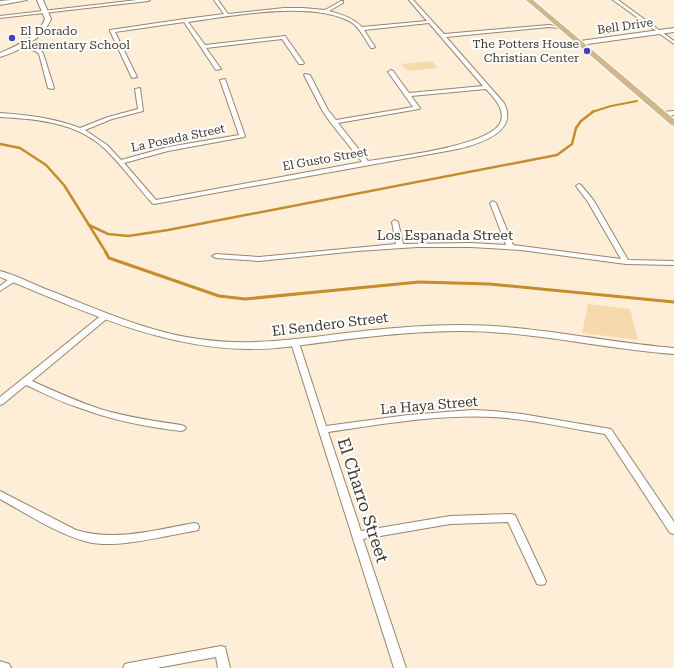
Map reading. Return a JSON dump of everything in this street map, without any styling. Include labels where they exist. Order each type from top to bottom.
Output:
[{"type":"main road","points":[[529,0],[674,123]]},
{"type":"street","points":[[0,3],[24,0]]},
{"type":"street","points":[[0,55],[33,38],[44,28],[48,19],[40,0]]},
{"type":"street","points":[[0,17],[148,0]]},
{"type":"street","points":[[216,0],[227,15]]},
{"type":"street","points":[[411,0],[487,87]]},
{"type":"street","points":[[615,0],[674,43]]},
{"type":"street","points":[[325,12],[341,2]]},
{"type":"street","points":[[134,77],[112,31],[185,20],[285,9],[325,12],[352,21],[373,47]]},
{"type":"street","points":[[185,20],[218,69]]},
{"type":"street","points":[[360,29],[430,22]]},
{"type":"street","points":[[443,38],[554,29],[560,27]]},
{"type":"street","name":"Bell Drive","points":[[580,43],[674,30]]},
{"type":"street","points":[[204,47],[283,37],[301,63]]},
{"type":"street","points":[[20,45],[37,50],[41,54],[50,88]]},
{"type":"street","points":[[333,122],[417,108],[391,72]]},
{"type":"street","points":[[307,75],[333,122],[366,163]]},
{"type":"street","name":"La Posada Street","points":[[119,162],[168,149],[242,136],[223,80]]},
{"type":"street","points":[[407,95],[487,87]]},
{"type":"street","name":"El Gusto Street","points":[[119,162],[154,202],[467,145],[483,139],[497,130],[506,117],[505,110],[487,87]]},
{"type":"street","points":[[81,130],[110,118],[141,110],[138,89]]},
{"type":"street","points":[[663,114],[674,112]]},
{"type":"street","points":[[0,115],[51,121],[81,130],[104,145],[119,162]]},
{"type":"street","points":[[579,186],[591,201],[626,262]]},
{"type":"street","points":[[493,203],[511,248]]},
{"type":"street","points":[[395,222],[400,246]]},
{"type":"street","name":"Los Espanada Street","points":[[216,256],[259,259],[400,246],[471,245],[511,248],[626,262],[674,263]]},
{"type":"street","name":"El Sendero Street","points":[[0,274],[106,316],[162,336],[197,343],[241,346],[295,343],[397,331],[455,327],[492,329],[624,347],[674,351]]},
{"type":"street","points":[[0,289],[13,280]]},
{"type":"street","points":[[0,402],[106,316]]},
{"type":"street","name":"El Charro Street","points":[[295,343],[400,668]]},
{"type":"street","points":[[25,382],[92,409],[128,419],[181,428]]},
{"type":"street","name":"La Haya Street","points":[[323,430],[418,417],[462,414],[522,417],[608,431],[674,530]]},
{"type":"street","points":[[0,495],[73,532],[89,538],[106,540],[124,539],[194,527]]},
{"type":"street","points":[[357,536],[450,520],[510,518],[540,581]]},
{"type":"street","points":[[129,668],[221,651],[224,668]]},
{"type":"street","points":[[0,666],[5,668]]},
{"type":"shaded area","points":[[432,61],[438,68],[407,71],[401,64]]},
{"type":"shaded area","points":[[588,304],[630,309],[638,340],[582,333]]},
{"type":"waterway","points":[[593,112],[611,106],[637,101]]},
{"type":"waterway","points":[[89,225],[108,234],[128,236],[168,230],[557,155],[572,144],[576,128],[581,121],[593,112]]},
{"type":"waterway","points":[[0,144],[20,148],[46,165],[64,185],[89,225]]},
{"type":"waterway","points":[[89,225],[107,254]]},
{"type":"waterway","points":[[106,253],[109,258],[219,296],[245,299],[419,282],[489,284],[674,302]]},
{"type":"place","name":"El Dorado Elementary School","points":[[12,38]]},
{"type":"place","name":"The Potters House Christian Center","points":[[587,51]]}]
